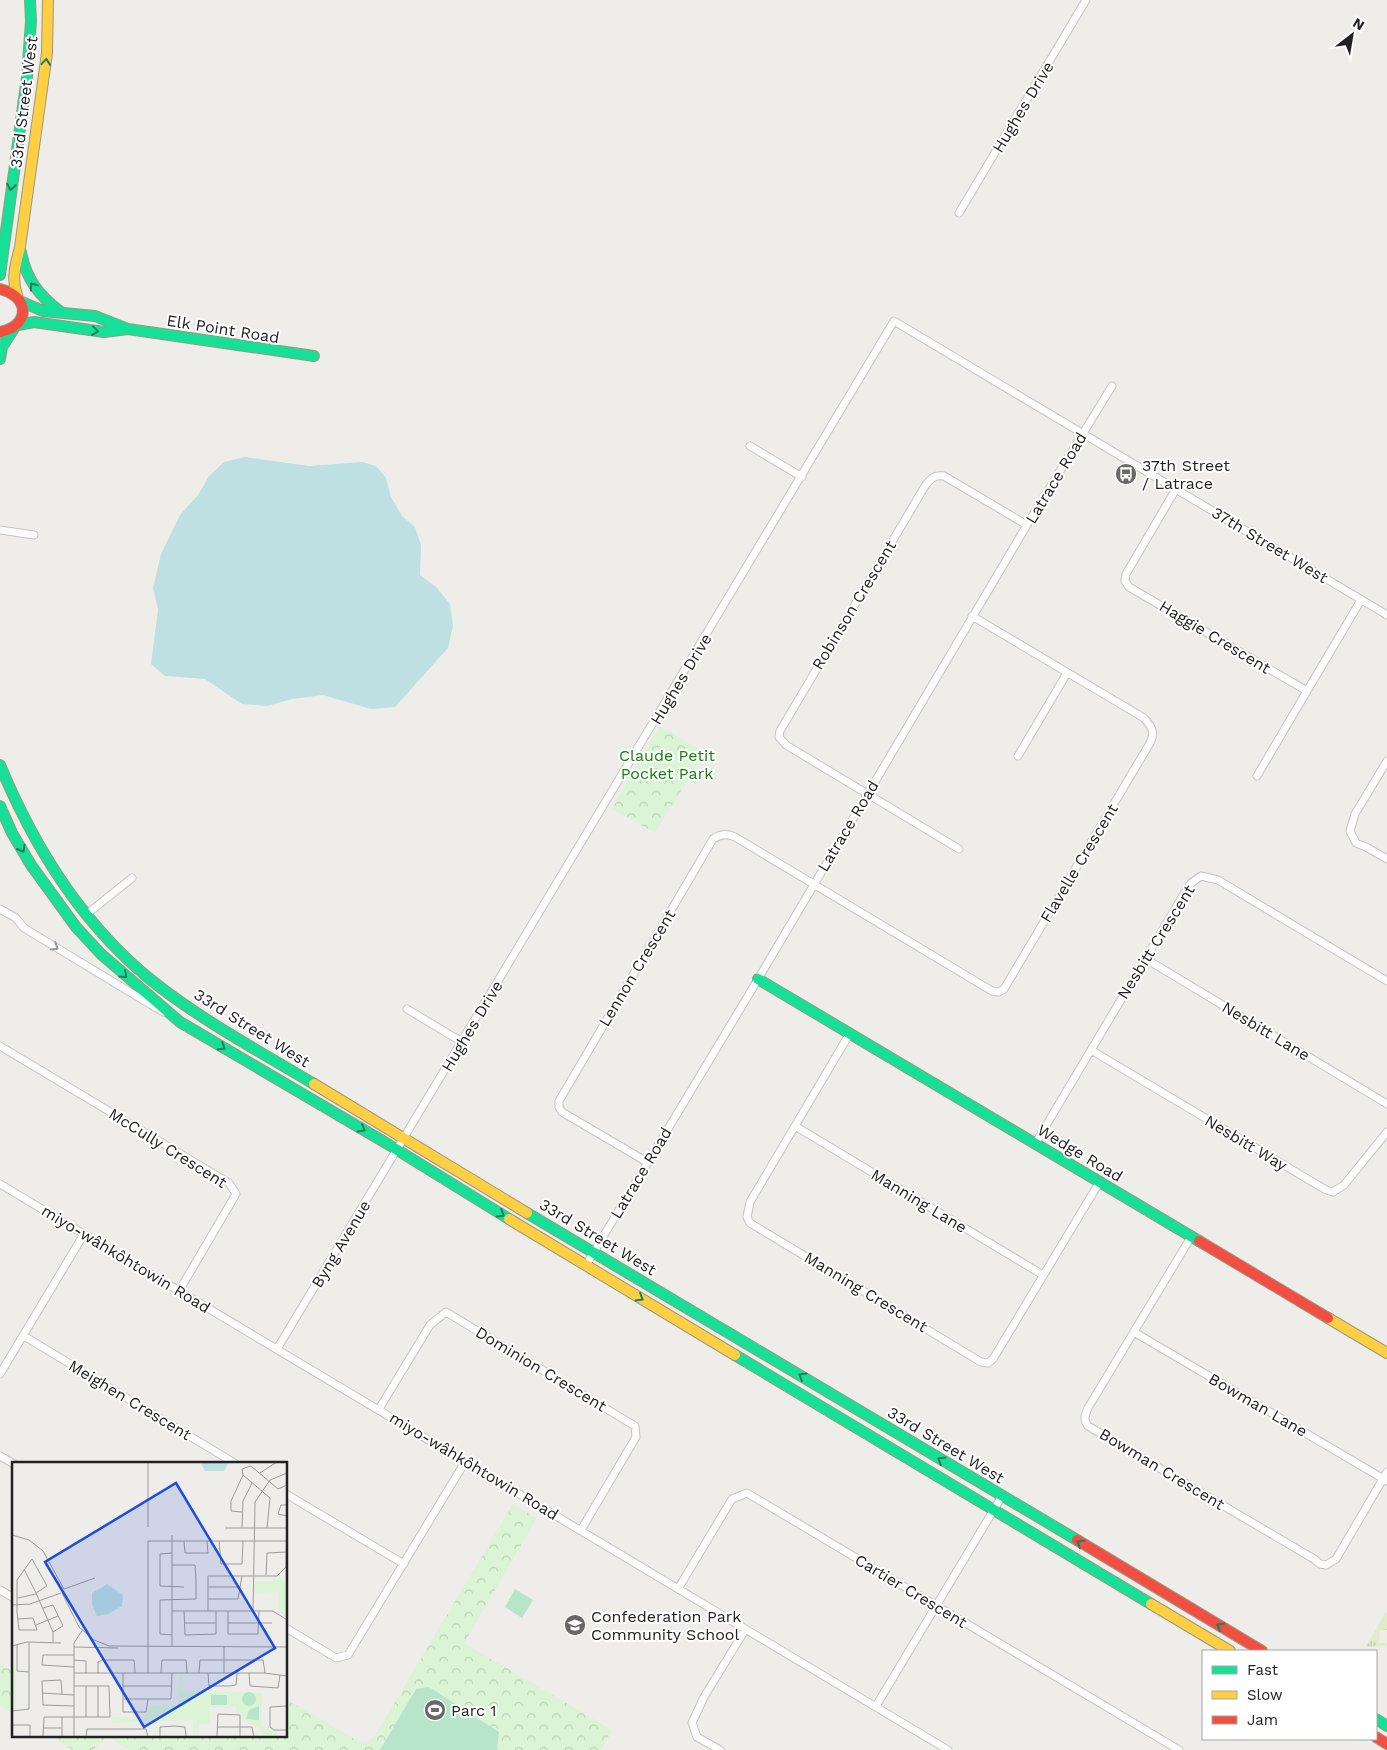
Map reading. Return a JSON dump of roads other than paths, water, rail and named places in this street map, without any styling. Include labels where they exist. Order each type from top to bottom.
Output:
[{"type":"main road","name":"33rd Street West","points":[[0,275],[4,231],[27,77],[31,29],[30,0]]},
{"type":"main road","name":"33rd Street West","points":[[0,359],[2,347],[23,314],[20,299],[14,287],[13,274],[20,247],[44,77],[47,53],[48,0]]},
{"type":"main road","points":[[0,245],[4,231]]},
{"type":"main road","points":[[20,247],[22,263],[28,279],[44,300],[64,314]]},
{"type":"main road","points":[[0,289],[12,291],[20,299]]},
{"type":"main road","name":"Elk Point Road","points":[[20,299],[38,311],[84,314],[106,318],[128,329]]},
{"type":"main road","name":"Elk Point Road","points":[[15,328],[34,322],[104,332],[128,329],[314,356]]},
{"type":"main road","points":[[0,332],[15,328]]},
{"type":"main road","name":"33rd Street West","points":[[0,765],[20,812],[40,851],[57,877],[114,946],[136,967],[166,990],[219,1027],[1260,1650]]},
{"type":"main road","name":"33rd Street West","points":[[0,806],[12,833],[31,866],[54,900],[76,927],[101,954],[180,1022],[397,1150],[586,1266],[1228,1650]]},
{"type":"main road","name":"Wedge Road","points":[[758,979],[1387,1353]]},
{"type":"street","name":"Hughes Drive","points":[[959,213],[1086,0]]},
{"type":"street","name":"Hughes Drive","points":[[404,1138],[894,321]]},
{"type":"street","name":"37th Street West","points":[[894,321],[1387,615]]},
{"type":"street","name":"Latrace Road","points":[[586,1266],[972,616],[1112,386]]},
{"type":"street","points":[[750,446],[802,477]]},
{"type":"street","name":"Robinson Crescent","points":[[867,794],[786,745],[779,737],[781,726],[931,478],[937,475],[944,476],[1027,525]]},
{"type":"street","name":"Haggie Crescent","points":[[1176,489],[1126,574],[1125,581],[1128,587],[1307,691]]},
{"type":"street","points":[[0,530],[34,535]]},
{"type":"street","points":[[1257,776],[1361,600]]},
{"type":"street","name":"Flavelle Crescent","points":[[814,884],[992,991],[999,992],[1004,989],[1154,736],[1153,730],[1144,718],[972,616]]},
{"type":"street","points":[[1018,756],[1067,673]]},
{"type":"street","points":[[1387,761],[1355,814],[1350,830],[1356,843],[1387,859]]},
{"type":"street","points":[[867,794],[959,849]]},
{"type":"street","name":"Lennon Crescent","points":[[647,1162],[562,1112],[559,1102],[713,839],[724,834],[735,837],[814,884]]},
{"type":"street","name":"Nesbitt Crescent","points":[[1035,1144],[1184,894],[1191,883],[1202,876],[1218,880],[1387,982]]},
{"type":"street","points":[[87,914],[132,878]]},
{"type":"street","name":"33rd Street West","points":[[0,909],[16,918],[24,928],[180,1022]]},
{"type":"street","name":"Nesbitt Lane","points":[[1146,959],[1387,1104]]},
{"type":"street","points":[[406,1009],[462,1042]]},
{"type":"street","name":"Manning Crescent","points":[[850,1033],[750,1202],[747,1217],[750,1223],[981,1362],[988,1363],[993,1359],[1099,1183]]},
{"type":"street","name":"McCully Crescent","points":[[0,1046],[229,1183],[236,1194],[179,1291]]},
{"type":"street","name":"Nesbitt Way","points":[[1091,1050],[1326,1190],[1333,1192],[1339,1190],[1344,1185],[1387,1132]]},
{"type":"street","name":"Manning Lane","points":[[795,1126],[1043,1275]]},
{"type":"street","name":"Byng Avenue","points":[[277,1349],[404,1138]]},
{"type":"street","name":"miyo-wâhkôhtowin Road","points":[[0,1184],[948,1750]]},
{"type":"street","points":[[0,1374],[84,1234]]},
{"type":"street","name":"Bowman Crescent","points":[[1191,1237],[1088,1408],[1085,1415],[1085,1422],[1088,1426],[1320,1564],[1326,1565],[1336,1558],[1385,1480],[1387,1472]]},
{"type":"street","name":"Dominion Crescent","points":[[379,1409],[430,1324],[446,1312],[636,1426],[636,1438],[580,1530]]},
{"type":"street","name":"Bowman Lane","points":[[1134,1332],[1385,1480]]},
{"type":"street","name":"Meighen Crescent","points":[[24,1336],[233,1462]]},
{"type":"street","points":[[0,1456],[12,1463]]},
{"type":"street","points":[[288,1629],[336,1658],[348,1655],[465,1462]]},
{"type":"street","name":"Cartier Crescent","points":[[678,1589],[732,1499],[747,1493],[1179,1750]]},
{"type":"street","points":[[288,1495],[404,1564]]},
{"type":"street","points":[[876,1706],[1002,1496]]},
{"type":"street","points":[[0,1590],[12,1597]]},
{"type":"street","points":[[720,1750],[697,1736],[692,1723],[704,1697],[746,1630]]},
{"type":"water","points":[[245,457],[309,466],[362,462],[376,466],[386,478],[391,497],[402,516],[415,527],[421,545],[420,575],[437,588],[450,604],[453,626],[448,648],[395,707],[371,709],[323,695],[292,699],[267,706],[242,704],[205,679],[165,676],[151,664],[158,610],[153,588],[161,554],[180,515],[198,495],[209,476],[224,462]]},
{"type":"place","name":"37th Street / Latrace","points":[[1126,474]]},
{"type":"place","name":"Confederation Park Community School","points":[[575,1625]]},
{"type":"place","name":"Parc 1","points":[[435,1710]]},
{"type":"park label","name":"Claude Petit Pocket Park","points":[[667,764]]}]
